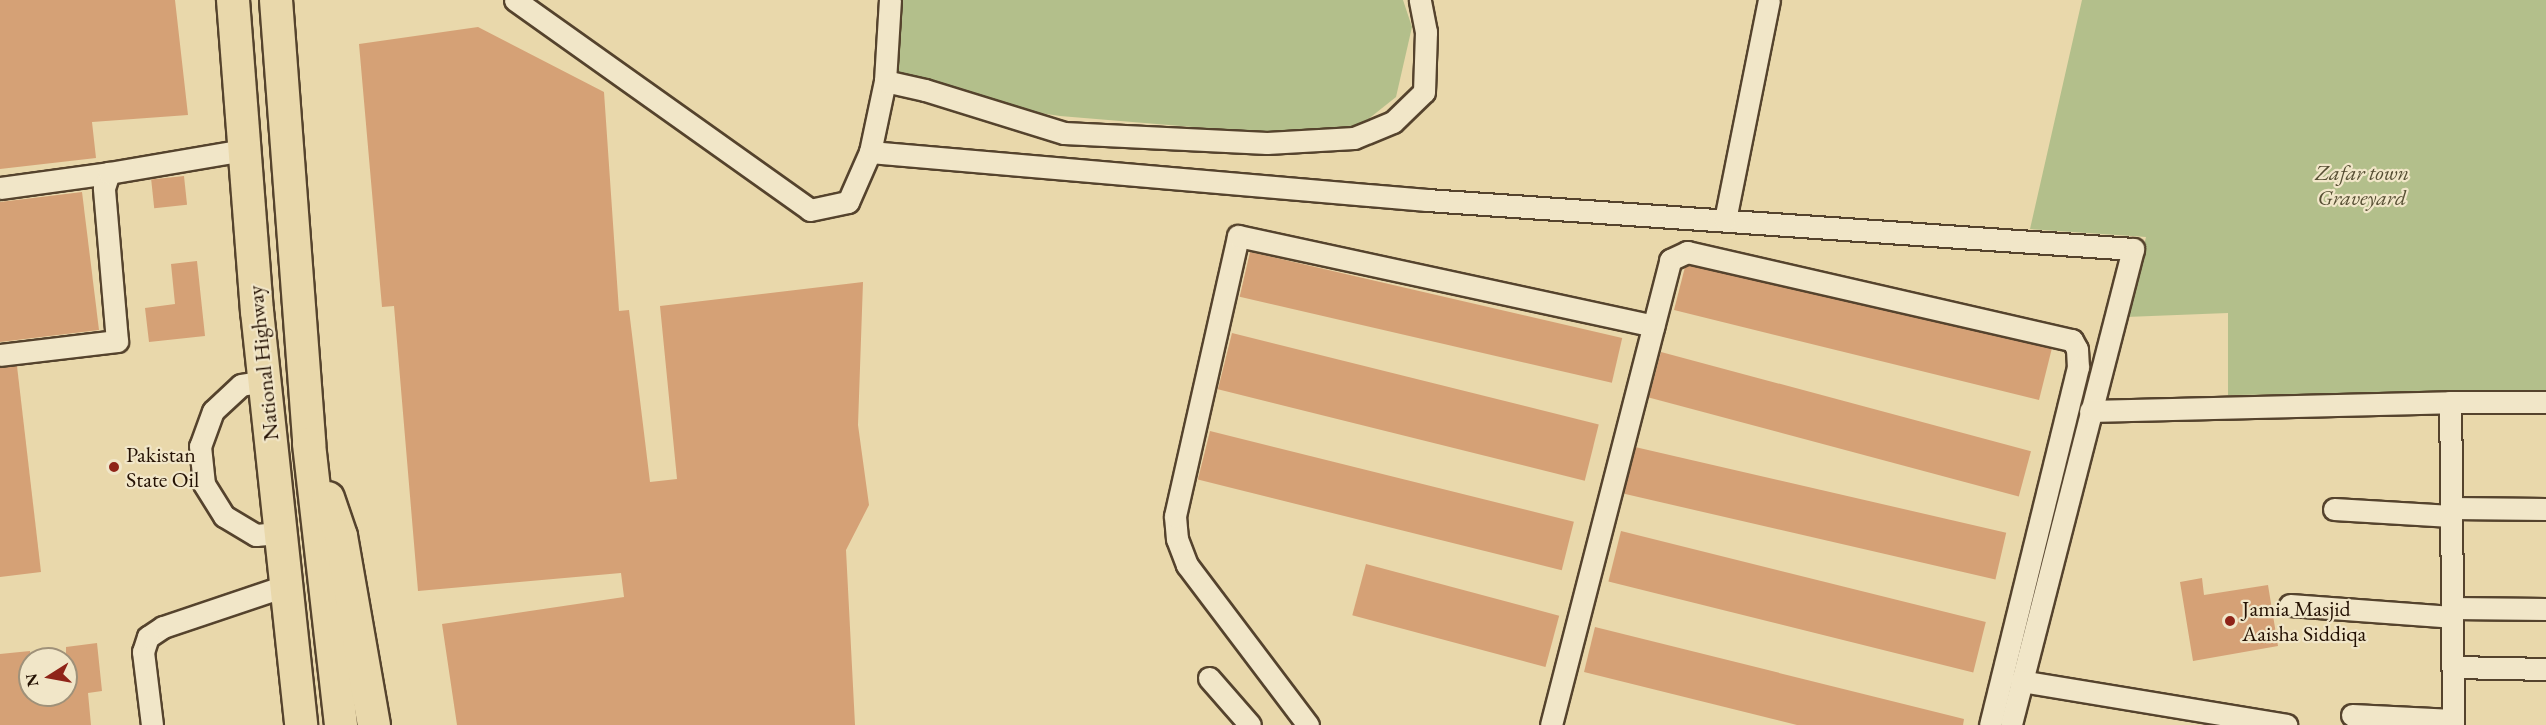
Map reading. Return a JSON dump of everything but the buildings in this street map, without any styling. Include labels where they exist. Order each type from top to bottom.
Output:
[{"type":"highway","name":"National Highway","points":[[234,0],[243,150],[285,586],[301,725]]},
{"type":"highway","name":"National Highway","points":[[276,0],[309,444],[341,725]]},
{"type":"highway","points":[[309,444],[341,536],[374,725]]},
{"type":"street","points":[[515,0],[810,210],[848,202],[870,152],[885,81],[890,0]]},
{"type":"street","points":[[885,81],[925,90],[1064,133],[1267,143],[1354,138],[1393,122],[1424,92],[1426,32],[1420,0]]},
{"type":"street","points":[[1725,220],[1769,0]]},
{"type":"street","points":[[0,188],[109,173],[243,150]]},
{"type":"street","points":[[870,152],[1427,200],[2133,249],[2011,725]]},
{"type":"street","points":[[0,355],[117,341],[104,188],[109,173]]},
{"type":"street","points":[[1308,725],[1187,565],[1177,539],[1175,516],[1238,236],[1653,326]]},
{"type":"street","points":[[1551,725],[1670,260],[1687,252],[2072,340],[2077,349],[2078,367],[1990,725]]},
{"type":"street","points":[[265,381],[241,385],[213,411],[200,446],[204,484],[224,516],[256,535],[281,533]]},
{"type":"street","points":[[2090,411],[2450,402],[2546,402]]},
{"type":"street","points":[[2352,715],[2453,722],[2450,402]]},
{"type":"street","points":[[2334,508],[2451,512],[2546,509]]},
{"type":"street","points":[[152,725],[143,652],[148,637],[163,627],[285,586]]},
{"type":"street","points":[[2290,605],[2452,613],[2546,609]]},
{"type":"street","points":[[2453,668],[2546,669]]},
{"type":"street","points":[[1209,678],[1250,725]]},
{"type":"street","points":[[2021,681],[2286,725]]},
{"type":"green space","points":[[892,0],[1403,0],[1412,27],[1396,97],[1357,128],[1265,133],[1060,116],[886,90]]},
{"type":"green space","name":"Zafar town Graveyard","points":[[2082,0],[2546,0],[2546,393],[2228,395],[2228,313],[2126,317],[2146,237],[2030,229]]},
{"type":"place","name":"Pakistan State Oil","points":[[114,467]]},
{"type":"place","name":"Jamia Masjid Aaisha Siddiqa","points":[[2230,621]]}]
